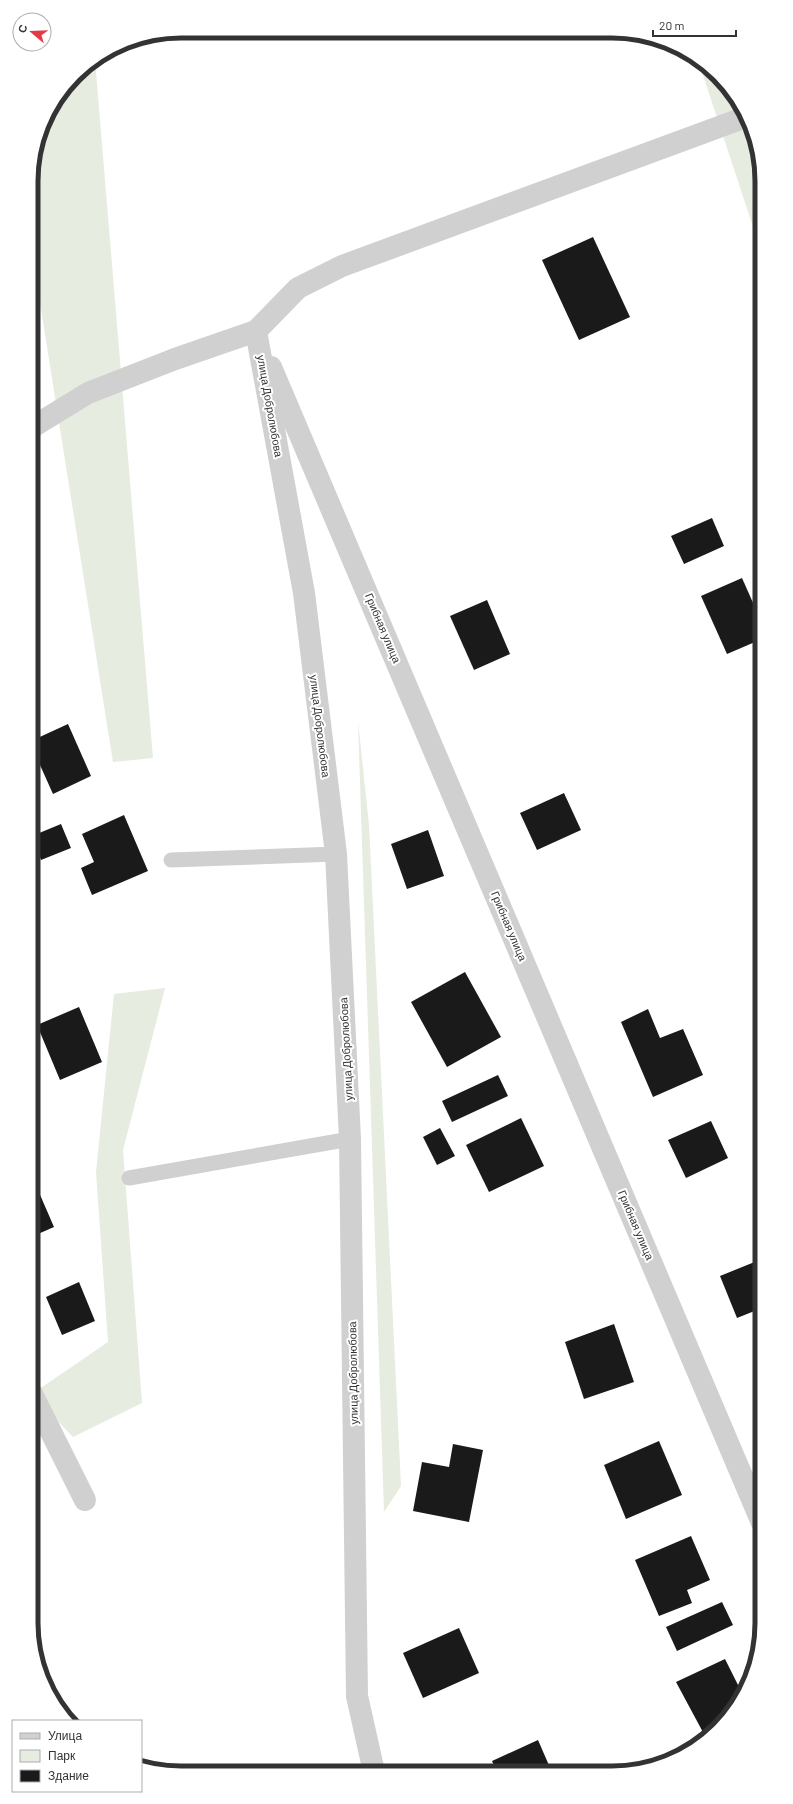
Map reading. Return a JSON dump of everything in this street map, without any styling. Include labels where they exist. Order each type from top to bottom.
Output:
[{"type":"street","points":[[38,424],[88,393],[175,359],[256,331],[298,288],[342,266],[740,119]]},
{"type":"street","name":"улица Добролюбова","points":[[256,331],[304,593],[336,854],[350,1139],[356,1696],[373,1766]]},
{"type":"street","name":"Грибная улица","points":[[256,331],[755,1507]]},
{"type":"street","points":[[38,1406],[85,1500]]},
{"type":"lane","points":[[171,860],[336,854]]},
{"type":"lane","points":[[129,1178],[350,1139]]},
{"type":"green space","points":[[96,67],[153,758],[113,762],[38,290],[38,172],[43,144],[53,118],[62,102],[80,80]]},
{"type":"green space","points":[[701,70],[713,80],[731,102],[740,118],[750,144],[755,172],[755,233]]},
{"type":"green space","points":[[358,721],[369,825],[401,1486],[384,1512]]},
{"type":"green space","points":[[165,988],[123,1150],[142,1403],[73,1437],[38,1400],[38,1390],[108,1342],[96,1172],[114,994]]},
{"type":"building","points":[[593,237],[630,317],[579,340],[542,260]]},
{"type":"building","points":[[712,518],[724,546],[684,564],[671,536]]},
{"type":"building","points":[[742,578],[755,607],[755,642],[727,654],[701,596]]},
{"type":"building","points":[[487,600],[510,654],[474,670],[450,616]]},
{"type":"building","points":[[68,724],[91,776],[53,794],[38,761],[38,738]]},
{"type":"building","points":[[564,793],[581,830],[537,850],[520,813]]},
{"type":"building","points":[[124,815],[148,871],[92,895],[81,868],[94,862],[82,834]]},
{"type":"building","points":[[61,824],[71,848],[41,860],[38,852],[38,834]]},
{"type":"building","points":[[428,830],[444,876],[407,889],[391,844]]},
{"type":"building","points":[[465,972],[501,1037],[447,1067],[411,1002]]},
{"type":"building","points":[[79,1007],[102,1062],[60,1080],[38,1025]]},
{"type":"building","points":[[648,1009],[660,1038],[683,1029],[703,1075],[653,1097],[621,1022]]},
{"type":"building","points":[[498,1075],[508,1096],[452,1122],[442,1101]]},
{"type":"building","points":[[521,1118],[544,1166],[489,1192],[466,1145]]},
{"type":"building","points":[[711,1121],[728,1158],[686,1178],[668,1140]]},
{"type":"building","points":[[440,1128],[455,1156],[437,1165],[423,1137]]},
{"type":"building","points":[[38,1190],[54,1227],[38,1234]]},
{"type":"building","points":[[755,1262],[755,1311],[737,1318],[720,1276]]},
{"type":"building","points":[[79,1282],[95,1321],[62,1335],[46,1297]]},
{"type":"building","points":[[614,1324],[634,1382],[584,1399],[565,1342]]},
{"type":"building","points":[[659,1441],[682,1495],[626,1519],[604,1465]]},
{"type":"building","points":[[453,1444],[483,1450],[469,1522],[413,1511],[422,1462],[449,1467]]},
{"type":"building","points":[[691,1536],[710,1580],[687,1590],[692,1603],[659,1616],[635,1560]]},
{"type":"building","points":[[722,1602],[733,1625],[677,1651],[666,1627]]},
{"type":"building","points":[[459,1628],[479,1673],[423,1698],[403,1653]]},
{"type":"building","points":[[725,1659],[739,1688],[725,1710],[703,1732],[676,1682]]},
{"type":"building","points":[[538,1740],[549,1766],[494,1766],[492,1761]]}]
